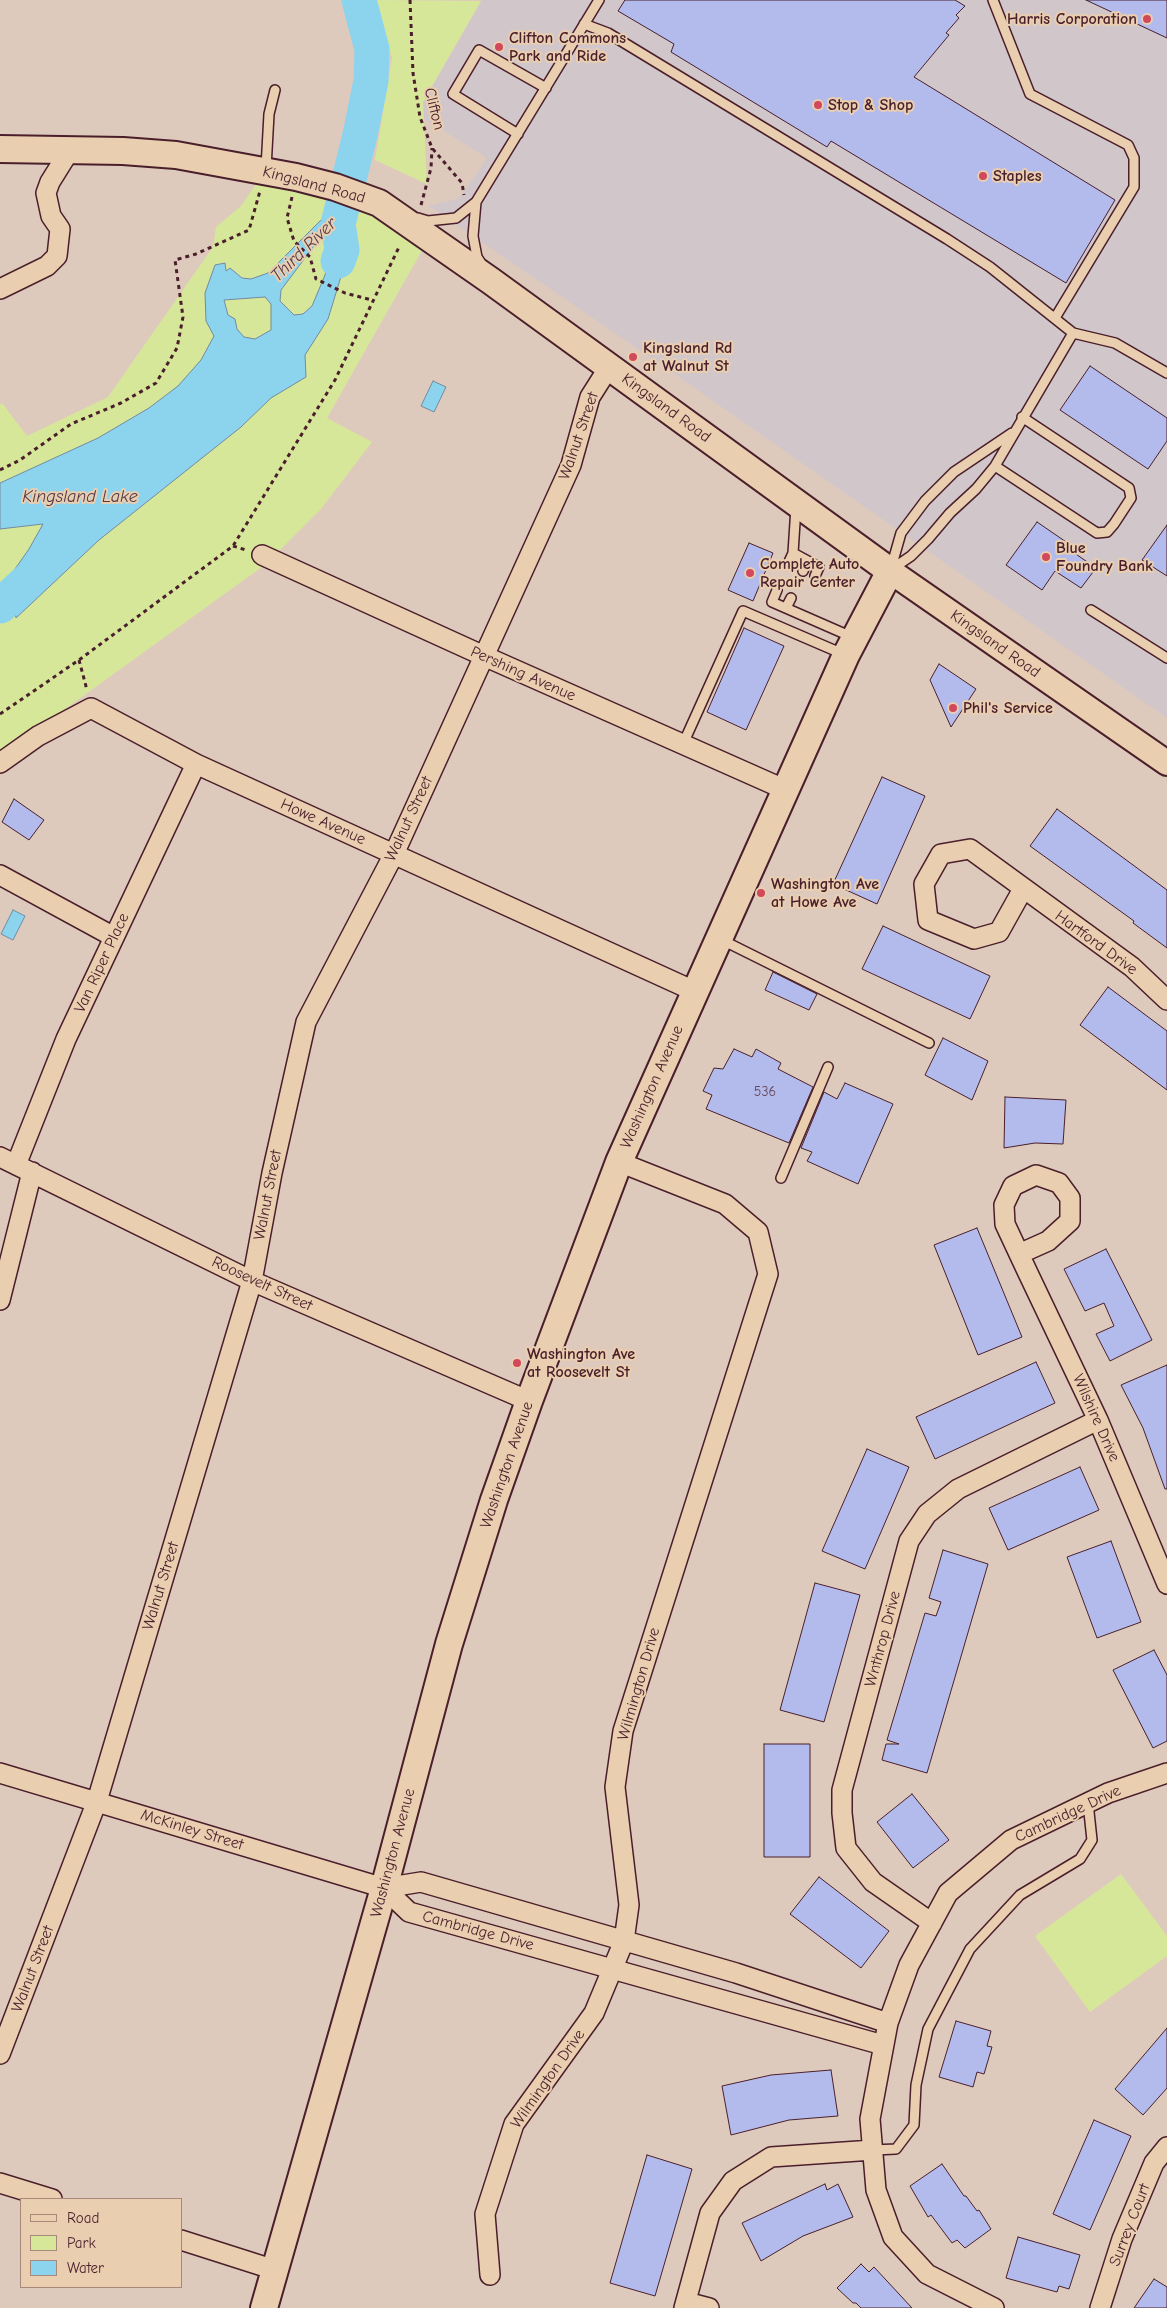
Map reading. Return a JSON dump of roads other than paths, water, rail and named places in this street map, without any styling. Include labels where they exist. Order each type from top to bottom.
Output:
[{"type":"main road","name":"Kingsland Road","points":[[0,149],[123,151],[176,155],[263,179],[334,187],[363,196],[392,210],[890,570]]},
{"type":"main road","points":[[850,647],[890,570]]},
{"type":"main road","name":"Washington Avenue","points":[[264,2308],[384,1888],[449,1644],[494,1500],[529,1401],[619,1162],[694,991],[850,647]]},
{"type":"street","points":[[0,289],[47,266],[57,256],[60,229],[50,216],[46,193],[50,182],[70,150]]},
{"type":"street","name":"Walnut Street","points":[[0,2054],[97,1801],[252,1280],[272,1173],[306,1022],[394,854],[570,465],[592,391],[609,367]]},
{"type":"street","name":"Pershing Avenue","points":[[262,555],[786,790]]},
{"type":"street","name":"Kingsland Road","points":[[890,570],[1167,764]]},
{"type":"street","name":"Howe Avenue","points":[[0,763],[38,736],[92,708],[196,764],[694,991]]},
{"type":"street","name":"Van Riper Place","points":[[0,1300],[16,1164],[66,1039],[196,764]]},
{"type":"street","points":[[970,849],[1023,889],[999,932],[974,939],[928,920],[924,884],[941,854],[970,849]]},
{"type":"street","points":[[0,875],[114,937]]},
{"type":"street","name":"Hartford Drive","points":[[1023,889],[1132,967],[1167,1000]]},
{"type":"street","name":"Wilmington Drive","points":[[490,2275],[486,2214],[514,2124],[594,2013],[624,1941],[629,1905],[615,1787],[623,1731],[768,1274],[758,1232],[725,1204],[619,1162]]},
{"type":"street","name":"Roosevelt Street","points":[[16,1164],[252,1280],[529,1401]]},
{"type":"street","name":"Wilshire Drive","points":[[1019,1254],[1098,1420],[1167,1584]]},
{"type":"street","name":"Wnthrop Drive","points":[[932,1923],[873,1882],[846,1848],[842,1813],[842,1790],[909,1541],[927,1514],[958,1490],[1098,1420]]},
{"type":"street","name":"McKinley Street","points":[[0,1772],[384,1888]]},
{"type":"street","name":"Cambridge Drive","points":[[994,2308],[927,2274],[892,2237],[876,2190],[870,2119],[888,2023],[909,1965],[948,1893],[1010,1840],[1088,1803],[1167,1773]]},
{"type":"street","name":"Cambridge Drive","points":[[384,1888],[421,1882],[736,1973],[888,2023]]},
{"type":"street","name":"Cambridge Drive","points":[[384,1888],[409,1912],[883,2045]]},
{"type":"street","name":"Surrey Court","points":[[1100,2308],[1122,2239],[1154,2163],[1167,2147]]},
{"type":"street","points":[[710,2308],[685,2305],[710,2213],[733,2181],[771,2157],[873,2150]]},
{"type":"street","points":[[0,2183],[49,2198]]},
{"type":"street","points":[[182,2240],[275,2270]]},
{"type":"lane","points":[[392,210],[428,221],[456,218],[476,202],[599,0]]},
{"type":"lane","points":[[993,0],[1030,94],[1128,145],[1134,158],[1134,188],[1055,318]]},
{"type":"lane","points":[[584,24],[608,33],[947,238],[990,267],[1073,333],[1115,344],[1167,373]]},
{"type":"lane","points":[[518,134],[454,94],[479,50],[546,88]]},
{"type":"lane","points":[[263,179],[269,114],[275,90]]},
{"type":"lane","points":[[476,202],[473,236],[477,257],[491,281]]},
{"type":"lane","points":[[890,570],[911,556],[950,513],[976,489],[995,466],[1013,432],[1073,333]]},
{"type":"lane","points":[[995,466],[1097,533],[1107,532],[1131,498],[1129,488],[1022,417]]},
{"type":"lane","points":[[890,570],[901,533],[925,501],[954,472],[1013,432]]},
{"type":"lane","points":[[788,564],[793,553],[797,502]]},
{"type":"lane","points":[[793,553],[819,567],[815,576]]},
{"type":"lane","points":[[803,570],[807,561]]},
{"type":"lane","points":[[777,590],[772,602],[799,614],[850,647]]},
{"type":"lane","points":[[786,608],[790,598]]},
{"type":"lane","points":[[799,614],[803,604]]},
{"type":"lane","points":[[1091,610],[1167,658]]},
{"type":"lane","points":[[683,744],[743,611],[850,647]]},
{"type":"lane","points":[[718,938],[929,1043]]},
{"type":"lane","points":[[781,1178],[828,1067]]},
{"type":"lane","points":[[873,2150],[896,2149],[914,2124],[916,2085],[928,2029],[970,1949],[1020,1895],[1080,1860],[1092,1840],[1088,1803]]},
{"type":"water","name":"Kingsland Lake","points":[[330,211],[349,219],[346,232],[351,244],[328,319],[305,355],[306,377],[271,398],[241,427],[99,540],[16,618],[10,576],[29,549],[43,524],[0,529],[0,483],[98,438],[149,408],[178,386],[201,360],[214,336],[206,321],[205,293],[215,265],[225,263],[226,271],[230,268],[242,278],[251,279],[268,273]],"holes":[[[324,237],[328,237],[333,245],[325,275],[312,306],[303,314],[294,315],[280,301],[281,290],[317,242]],[[265,297],[271,304],[271,330],[255,339],[244,337],[237,329],[235,319],[228,315],[224,300]]]},
{"type":"water","points":[[433,381],[446,387],[434,412],[421,406]]},
{"type":"water","points":[[13,910],[25,916],[13,940],[1,934]]},
{"type":"waterway","name":"Third River","points":[[338,261],[342,250],[338,224],[371,81],[372,49],[359,0]]},
{"type":"waterway","name":"Third River","points":[[0,606],[49,561]]},
{"type":"place","name":"Harris Corporation","points":[[1147,19]]},
{"type":"place","name":"Clifton Commons Park and Ride","points":[[499,47]]},
{"type":"place","name":"Stop & Shop","points":[[818,105]]},
{"type":"place","name":"Staples","points":[[983,176]]},
{"type":"place","name":"Kingsland Rd at Walnut St","points":[[633,357]]},
{"type":"place","name":"Blue Foundry Bank","points":[[1046,557]]},
{"type":"place","name":"Complete Auto Repair Center","points":[[750,573]]},
{"type":"place","name":"Phil's Service","points":[[953,708]]},
{"type":"place","name":"Washington Ave at Howe Ave","points":[[761,893]]},
{"type":"place","name":"Washington Ave at Roosevelt St","points":[[517,1363]]}]
